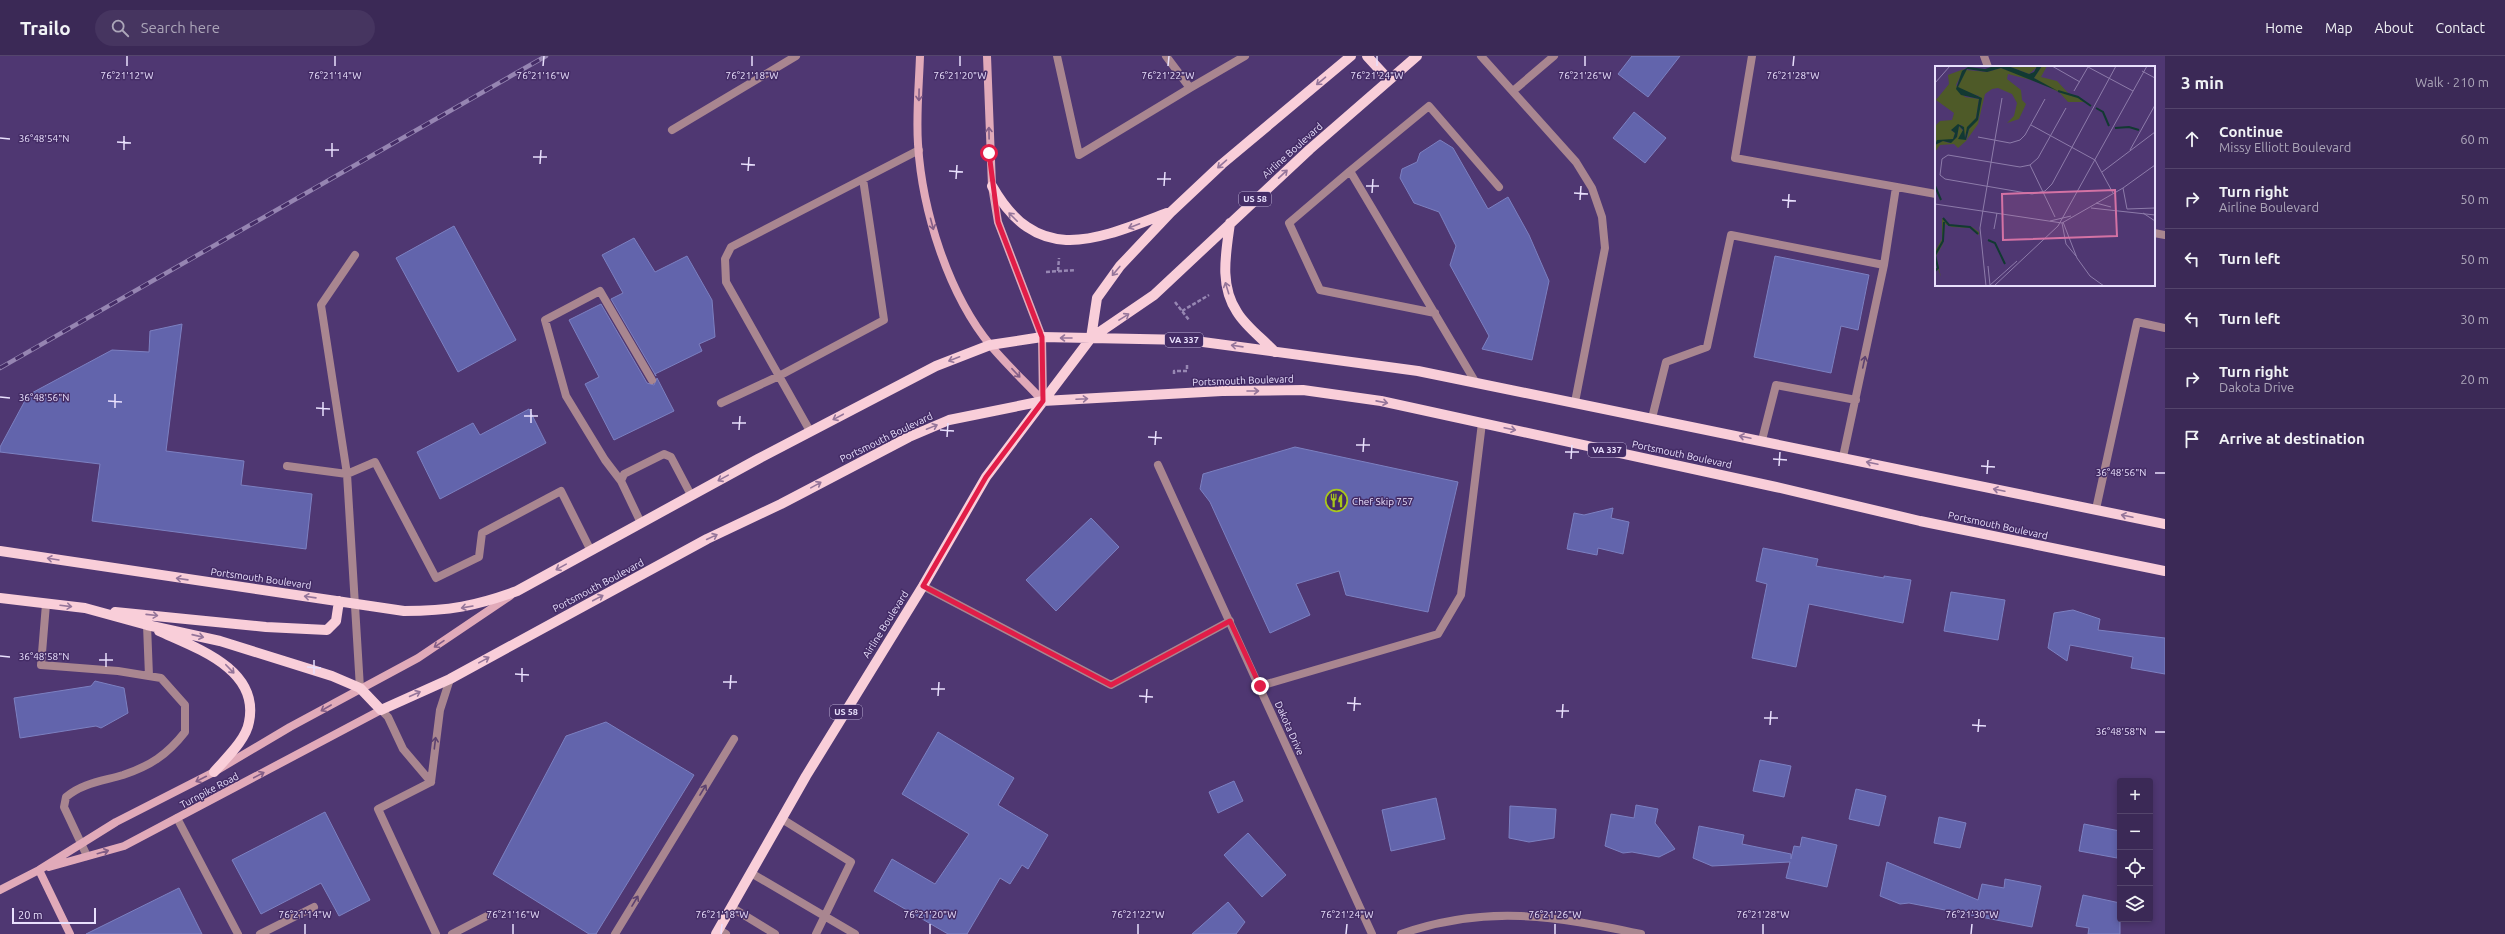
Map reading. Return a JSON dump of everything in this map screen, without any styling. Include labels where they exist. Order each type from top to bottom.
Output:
[{"type":"main road","points":[[920,56],[919,150],[925,196],[937,244],[961,299],[990,345],[1043,401]]},
{"type":"main road","points":[[987,56],[992,186],[998,222],[1042,337],[1043,401]]},
{"type":"main road","name":"Airline Boulevard","points":[[1091,338],[1097,298],[1108,280],[1171,212],[1222,164],[1351,56]]},
{"type":"main road","points":[[1367,56],[1389,80]]},
{"type":"main road","name":"Airline Boulevard","points":[[720,932],[731,907],[782,819],[923,586],[986,477],[1091,338],[1154,295],[1230,223],[1417,56]]},
{"type":"main road","points":[[992,186],[1004,208],[1020,224],[1036,234],[1061,240],[1085,240],[1117,232],[1171,212]]},
{"type":"main road","points":[[1230,223],[1224,280],[1230,298],[1237,312],[1275,352]]},
{"type":"main road","name":"Portsmouth Boulevard","points":[[360,688],[418,658],[518,591],[641,522],[810,431],[936,366],[990,345],[1042,337],[1165,338],[1418,372],[1762,440],[2165,524]]},
{"type":"main road","name":"Portsmouth Boulevard","points":[[381,710],[450,679],[707,539],[782,504],[909,437],[949,420],[1043,401],[1222,391],[1302,390],[1381,401],[1776,487],[1920,521],[2165,571]]},
{"type":"main road","name":"Portsmouth Boulevard","points":[[0,551],[404,611],[443,611],[481,604],[518,591]]},
{"type":"main road","points":[[0,598],[266,627],[328,630],[336,622],[339,602]]},
{"type":"main road","points":[[85,608],[147,625],[220,641],[332,676],[360,688],[381,710]]},
{"type":"main road","points":[[147,625],[218,659],[232,669],[245,690],[249,706],[249,722],[242,738],[214,772]]},
{"type":"main road","name":"Turnpike Road","points":[[0,890],[39,870],[116,822],[214,772],[360,688]]},
{"type":"main road","name":"Turnpike Road","points":[[39,870],[124,846],[381,710]]},
{"type":"main road","points":[[39,870],[70,934]]},
{"type":"street","points":[[672,130],[796,56]]},
{"type":"street","points":[[1057,56],[1079,155],[1245,56]]},
{"type":"street","points":[[1166,56],[1190,88]]},
{"type":"street","points":[[1482,56],[1576,162],[1592,188],[1602,218],[1605,248],[1575,402]]},
{"type":"street","points":[[1513,91],[1554,56]]},
{"type":"street","points":[[1752,56],[1735,158],[1935,194]]},
{"type":"street","points":[[1984,56],[1988,66]]},
{"type":"street","points":[[1435,313],[1320,290],[1289,223],[1429,106],[1499,187]]},
{"type":"street","points":[[810,431],[726,282],[725,259],[731,247],[919,150]]},
{"type":"street","points":[[1350,171],[1476,383]]},
{"type":"street","points":[[720,403],[779,376],[884,320],[863,179]]},
{"type":"street","points":[[1843,457],[1884,265],[1896,187]]},
{"type":"street","points":[[2155,233],[2165,235]]},
{"type":"street","points":[[1652,418],[1666,362],[1707,347],[1731,235],[1884,265]]},
{"type":"street","points":[[355,255],[321,305],[347,474],[360,688]]},
{"type":"street","points":[[641,522],[621,481],[604,460],[566,396],[545,320],[600,291],[652,380]]},
{"type":"street","points":[[2096,509],[2137,322],[2165,328]]},
{"type":"street","points":[[1762,440],[1776,385],[1856,400]]},
{"type":"street","points":[[1260,686],[1438,634],[1462,594],[1482,423]]},
{"type":"street","points":[[621,481],[624,474],[664,454],[671,457],[691,495]]},
{"type":"street","points":[[288,466],[347,474],[375,462],[436,578],[479,557],[482,533],[562,491],[591,551]]},
{"type":"street","name":"Dakota Drive","points":[[1158,466],[1260,686],[1372,934]]},
{"type":"street","points":[[923,586],[1111,685],[1230,621]]},
{"type":"street","points":[[46,604],[41,665],[118,671],[161,678],[185,705],[185,732],[159,759],[124,774],[76,788],[66,797],[64,807],[88,856]]},
{"type":"street","points":[[147,625],[149,676]]},
{"type":"street","points":[[431,782],[438,723],[450,679]]},
{"type":"street","points":[[381,710],[388,717],[403,749],[431,782]]},
{"type":"street","points":[[615,934],[734,739]]},
{"type":"street","points":[[431,782],[378,810],[436,934]]},
{"type":"street","points":[[177,818],[238,934]]},
{"type":"street","points":[[782,819],[852,862],[826,917],[816,934]]},
{"type":"street","points":[[751,873],[855,934]]},
{"type":"street","points":[[260,934],[314,907]]},
{"type":"street","points":[[731,907],[775,934]]},
{"type":"street","points":[[1401,934],[1458,919],[1505,915],[1552,917],[1641,934]]},
{"type":"street","points":[[452,934],[487,916]]},
{"type":"path","points":[[1058,271],[1059,255]]},
{"type":"path","points":[[1046,272],[1076,270]]},
{"type":"path","points":[[1182,312],[1211,293]]},
{"type":"path","points":[[1175,302],[1189,320]]},
{"type":"building","points":[[1632,56],[1680,56],[1648,97],[1618,74]]},
{"type":"building","points":[[1634,112],[1666,138],[1645,163],[1613,138]]},
{"type":"building","points":[[1440,140],[1453,148],[1488,209],[1508,197],[1529,235],[1549,281],[1532,360],[1482,349],[1489,336],[1450,265],[1456,246],[1439,212],[1414,203],[1400,178],[1402,169],[1417,162],[1420,153]]},
{"type":"building","points":[[454,226],[516,340],[458,372],[396,258]]},
{"type":"building","points":[[634,238],[655,272],[687,256],[712,300],[715,337],[699,344],[702,351],[655,374],[656,376],[611,299],[623,293],[602,255]]},
{"type":"building","points":[[1775,256],[1869,275],[1858,330],[1841,326],[1831,373],[1754,357]]},
{"type":"building","points":[[601,304],[647,383],[654,385],[657,378],[674,411],[614,440],[585,384],[599,377],[569,320]]},
{"type":"building","points":[[182,324],[166,451],[244,461],[241,485],[312,494],[306,549],[92,521],[100,464],[0,452],[0,447],[28,395],[112,350],[149,352],[150,331]]},
{"type":"building","points":[[529,409],[546,443],[440,499],[417,452],[473,423],[480,435]]},
{"type":"building","points":[[1295,447],[1458,482],[1428,612],[1346,595],[1339,571],[1296,584],[1310,615],[1270,633],[1210,502],[1200,489],[1203,474]]},
{"type":"building","points":[[1613,508],[1611,518],[1629,522],[1623,554],[1598,548],[1597,555],[1567,549],[1574,513],[1584,515]]},
{"type":"building","points":[[1091,518],[1119,547],[1056,611],[1026,580]]},
{"type":"building","points":[[1763,548],[1818,559],[1816,566],[1884,578],[1884,576],[1911,580],[1903,623],[1809,604],[1796,667],[1752,658],[1767,584],[1756,581]]},
{"type":"building","points":[[1951,592],[2005,600],[1998,640],[1944,631]]},
{"type":"building","points":[[2073,610],[2100,619],[2098,630],[2165,638],[2165,674],[2131,668],[2133,657],[2070,645],[2067,661],[2048,648],[2054,613]]},
{"type":"building","points":[[95,681],[124,688],[128,713],[101,728],[96,726],[20,738],[14,698],[91,686]]},
{"type":"building","points":[[606,722],[694,775],[596,934],[589,934],[493,874],[566,736]]},
{"type":"building","points":[[938,732],[1014,778],[998,805],[1048,835],[1028,869],[1022,865],[1010,884],[1000,878],[967,934],[948,934],[874,891],[892,859],[935,884],[969,834],[902,794]]},
{"type":"building","points":[[1760,760],[1791,766],[1784,797],[1753,791]]},
{"type":"building","points":[[1234,781],[1243,801],[1218,813],[1209,792]]},
{"type":"building","points":[[1856,789],[1886,796],[1879,826],[1849,819]]},
{"type":"building","points":[[1436,798],[1445,839],[1391,851],[1382,810]]},
{"type":"building","points":[[1636,805],[1658,809],[1655,823],[1675,849],[1659,857],[1632,852],[1623,853],[1605,846],[1611,814],[1634,818]]},
{"type":"building","points":[[1510,806],[1556,809],[1554,838],[1529,842],[1509,838]]},
{"type":"building","points":[[325,812],[370,900],[339,916],[321,883],[261,914],[232,860]]},
{"type":"building","points":[[1939,817],[1966,823],[1960,848],[1934,843]]},
{"type":"building","points":[[2084,824],[2117,830],[2117,858],[2079,851]]},
{"type":"building","points":[[1699,826],[1744,835],[1742,844],[1791,854],[1791,859],[1794,846],[1800,847],[1802,837],[1837,845],[1827,887],[1786,878],[1790,862],[1712,866],[1693,858]]},
{"type":"building","points":[[1248,833],[1286,875],[1262,897],[1224,855]]},
{"type":"building","points":[[1887,862],[1978,900],[1982,884],[2004,888],[2005,879],[2041,886],[2032,927],[1909,903],[1900,904],[1880,896]]},
{"type":"building","points":[[179,888],[202,934],[86,934]]},
{"type":"building","points":[[2083,895],[2117,902],[2117,922],[2120,922],[2120,934],[2088,934],[2089,928],[2076,926]]},
{"type":"building","points":[[1228,902],[1245,922],[1236,934],[1192,934]]},
{"type":"railway","points":[[0,368],[546,56]]},
{"type":"place","name":"Chef Skip 757","points":[[1337,501]]},
{"type":"route","points":[[989,153],[992,186],[998,222],[1042,337],[1043,401],[986,477],[923,586],[1111,685],[1230,621],[1260,686]]}]
